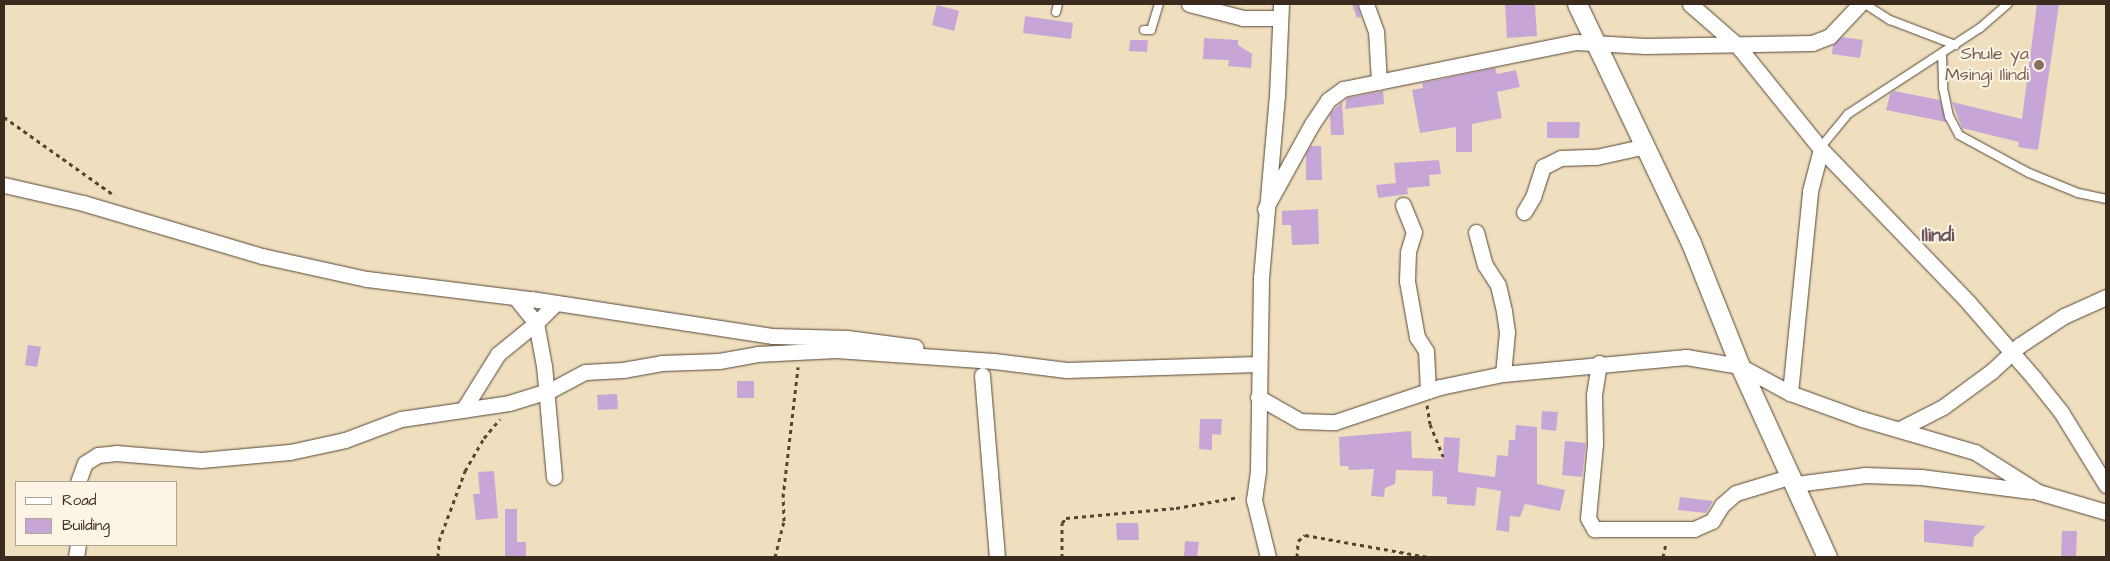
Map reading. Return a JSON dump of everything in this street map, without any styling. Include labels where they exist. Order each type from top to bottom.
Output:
[{"type":"street","points":[[1189,4],[1243,18],[1281,11],[1277,96],[1265,209],[1258,364],[1258,470],[1255,494],[1268,557]]},
{"type":"street","points":[[1366,4],[1376,30],[1379,82]]},
{"type":"street","points":[[1577,4],[1691,243],[1740,366],[1794,480],[1827,557]]},
{"type":"street","points":[[1690,4],[1737,45],[1821,149],[1968,302],[2061,412],[2106,485]]},
{"type":"street","points":[[1265,209],[1328,100],[1343,89],[1570,43],[1645,46],[1709,43],[1737,45],[1823,41],[1837,31],[1860,4]]},
{"type":"street","points":[[1524,212],[1533,197],[1543,167],[1560,158],[1596,157],[1637,148],[1643,141]]},
{"type":"street","points":[[1790,393],[1810,191],[1821,149]]},
{"type":"street","points":[[4,185],[83,203],[262,256],[367,279],[515,297],[773,336],[847,338],[932,349],[994,361]]},
{"type":"street","points":[[1403,205],[1414,232],[1408,252],[1407,280],[1417,337],[1426,351],[1427,392]]},
{"type":"street","points":[[1476,232],[1485,265],[1498,285],[1504,310],[1507,332],[1503,350],[1503,374]]},
{"type":"street","points":[[1900,430],[1943,406],[2011,353],[2064,316],[2106,296]]},
{"type":"street","points":[[515,297],[536,323],[546,391],[554,477]]},
{"type":"street","points":[[463,410],[498,354],[536,323],[556,303]]},
{"type":"street","points":[[78,481],[84,463],[105,454],[201,460],[290,452],[345,440],[401,419],[517,400],[546,391],[590,371],[694,360],[730,361],[747,355],[836,350],[994,361],[1066,370],[1258,364]]},
{"type":"street","points":[[1258,397],[1300,421],[1320,423],[1358,416],[1427,392],[1503,374],[1675,356],[1740,366],[1790,393],[1900,430],[1975,452],[2038,492]]},
{"type":"street","points":[[1599,363],[1588,518],[1594,529],[1694,529],[1712,521],[1722,505],[1736,493],[1794,480],[1865,475],[1921,477],[2038,492],[2106,512]]},
{"type":"street","points":[[982,375],[997,557]]},
{"type":"lane","points":[[1144,30],[1151,30],[1159,4]]},
{"type":"lane","points":[[1866,4],[1890,20],[1955,45]]},
{"type":"lane","points":[[1821,149],[1832,129],[1848,114],[1955,45],[2008,4]]},
{"type":"lane","points":[[1942,53],[1943,88],[1949,116],[1959,135],[2029,173],[2078,193],[2106,199]]},
{"type":"path","points":[[4,117],[122,202]]},
{"type":"path","points":[[775,557],[784,521],[784,497],[799,351]]},
{"type":"path","points":[[1427,392],[1430,424],[1443,457]]},
{"type":"path","points":[[438,557],[441,534],[465,471],[484,438],[517,400]]},
{"type":"path","points":[[1062,557],[1062,523],[1066,518],[1176,508],[1255,494]]},
{"type":"path","points":[[1297,557],[1298,541],[1305,535],[1428,557]]},
{"type":"building","points":[[1352,4],[1357,4],[1361,17],[1357,18]]},
{"type":"building","points":[[1505,4],[1535,4],[1537,36],[1507,38]]},
{"type":"building","points":[[2037,4],[2059,4],[2038,150],[2018,147],[2019,142],[1962,128],[1952,102],[2022,119]]},
{"type":"building","points":[[937,5],[959,11],[954,31],[932,25]]},
{"type":"building","points":[[1025,16],[1073,23],[1071,39],[1023,33]]},
{"type":"building","points":[[1842,37],[1863,40],[1860,58],[1832,54],[1833,45]]},
{"type":"building","points":[[1204,38],[1238,40],[1238,45],[1252,54],[1251,68],[1228,66],[1229,60],[1203,59]]},
{"type":"building","points":[[1130,40],[1148,40],[1147,52],[1129,51]]},
{"type":"building","points":[[1495,68],[1497,74],[1516,70],[1520,87],[1497,92],[1502,118],[1472,124],[1472,152],[1456,152],[1456,127],[1420,133],[1412,90],[1423,88],[1422,83]]},
{"type":"building","points":[[1383,91],[1384,104],[1345,109],[1347,98]]},
{"type":"building","points":[[1894,91],[1940,100],[1946,122],[1886,110],[1890,94]]},
{"type":"building","points":[[1342,102],[1344,135],[1331,135],[1330,114]]},
{"type":"building","points":[[1547,122],[1580,122],[1579,138],[1547,138]]},
{"type":"building","points":[[1311,146],[1321,146],[1322,180],[1306,180],[1306,154]]},
{"type":"building","points":[[1439,160],[1441,174],[1429,175],[1430,186],[1407,188],[1408,194],[1378,198],[1376,185],[1396,183],[1394,163]]},
{"type":"building","points":[[1318,209],[1319,244],[1292,245],[1291,225],[1282,225],[1282,211]]},
{"type":"building","points":[[28,345],[41,347],[37,367],[25,365]]},
{"type":"building","points":[[737,381],[754,381],[754,398],[737,398]]},
{"type":"building","points":[[617,394],[618,409],[598,410],[597,395]]},
{"type":"building","points":[[1542,411],[1558,412],[1556,431],[1541,429]]},
{"type":"building","points":[[1200,419],[1222,419],[1221,435],[1212,434],[1212,450],[1199,449]]},
{"type":"building","points":[[1516,425],[1537,427],[1537,484],[1565,490],[1560,511],[1525,504],[1520,517],[1510,516],[1509,532],[1496,530],[1501,491],[1477,487],[1475,506],[1447,504],[1447,497],[1432,496],[1433,471],[1396,470],[1395,484],[1385,488],[1384,497],[1371,496],[1374,469],[1349,470],[1348,466],[1340,466],[1339,437],[1411,431],[1412,458],[1443,459],[1444,437],[1460,438],[1458,472],[1495,477],[1497,455],[1508,456],[1509,440],[1515,440]]},
{"type":"building","points":[[1565,441],[1586,443],[1582,477],[1562,475]]},
{"type":"building","points":[[494,471],[498,518],[476,520],[473,494],[480,494],[478,472]]},
{"type":"building","points":[[1680,497],[1713,501],[1706,513],[1678,510]]},
{"type":"building","points":[[505,509],[517,509],[517,542],[526,542],[526,557],[505,556]]},
{"type":"building","points":[[1924,520],[1986,526],[1974,537],[1973,547],[1924,542]]},
{"type":"building","points":[[1116,523],[1138,523],[1139,540],[1117,540]]},
{"type":"building","points":[[2062,531],[2077,531],[2076,556],[2061,556]]},
{"type":"building","points":[[1185,541],[1199,542],[1197,557],[1184,557]]},
{"type":"place","name":"Shule ya Msingi Ilindi","points":[[2039,65]]},
{"type":"district","name":"Ilindi","points":[[1938,235]]}]
